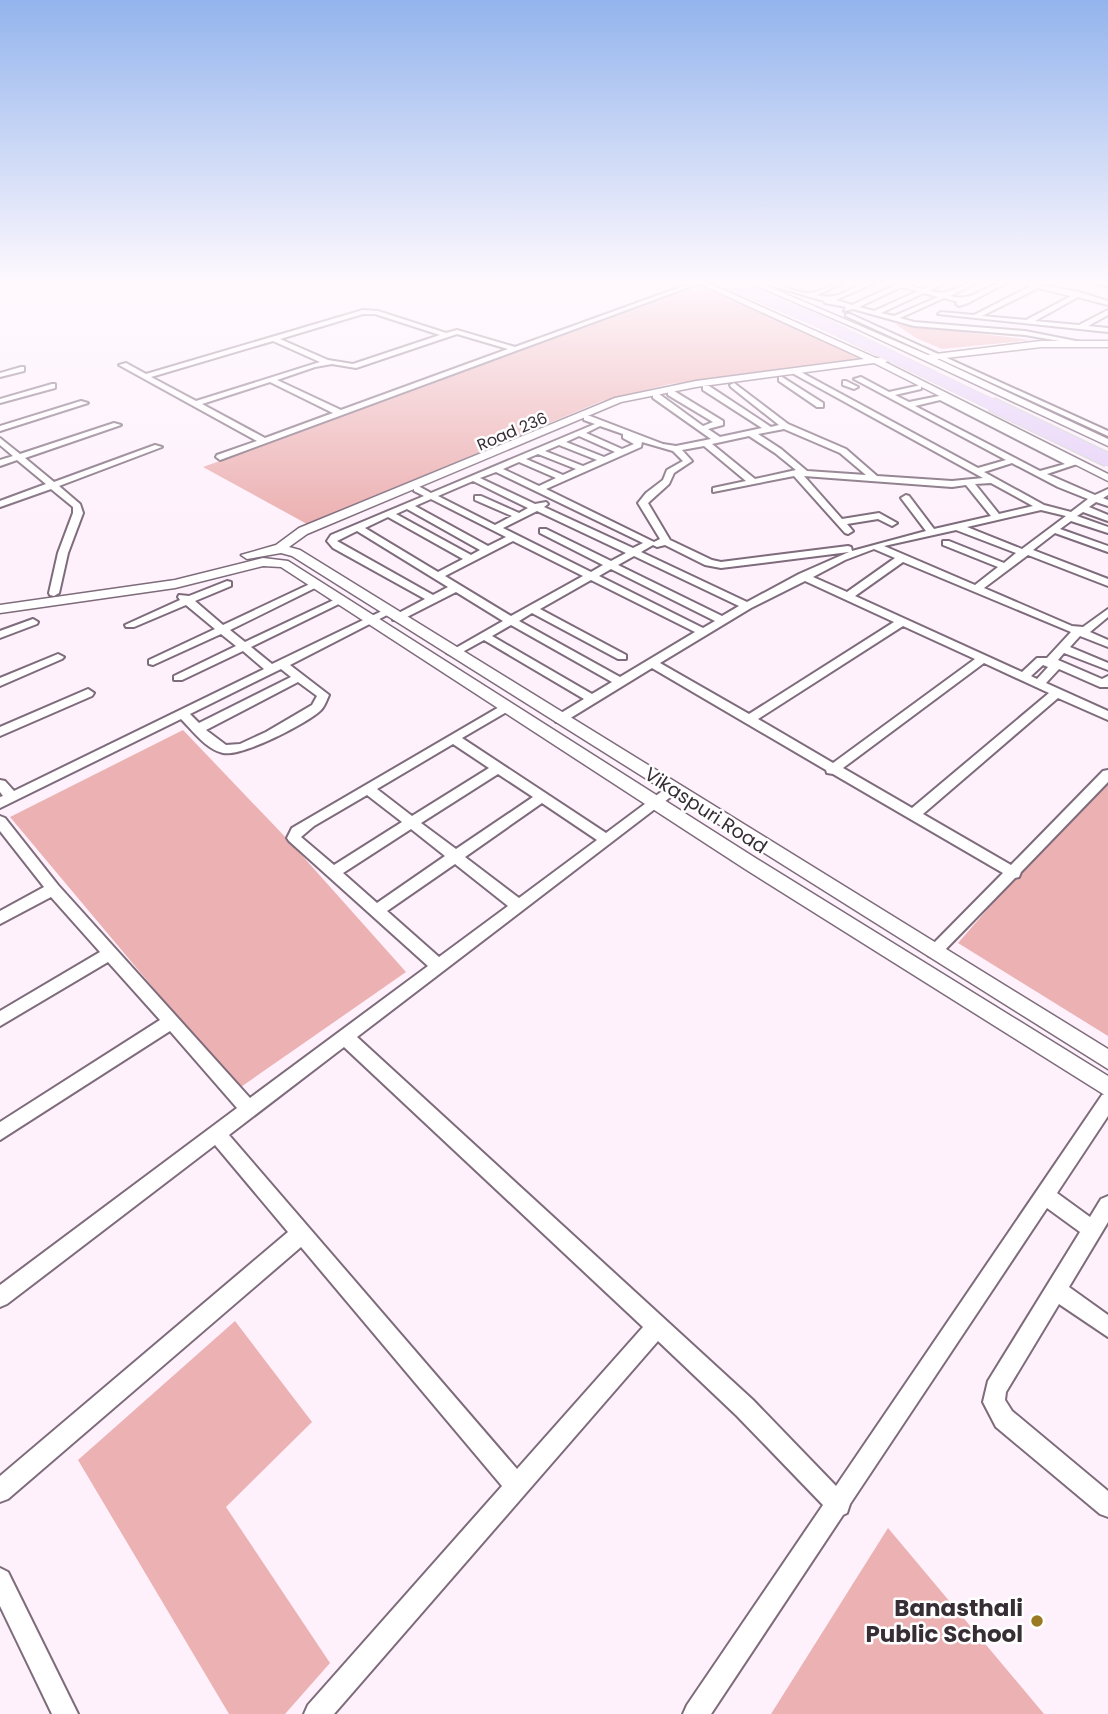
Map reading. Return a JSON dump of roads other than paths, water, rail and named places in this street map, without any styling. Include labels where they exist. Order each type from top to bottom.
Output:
[{"type":"main road","points":[[906,363],[1108,460]]},
{"type":"main road","points":[[921,363],[1108,452]]},
{"type":"street","points":[[144,377],[190,363]]},
{"type":"street","points":[[195,404],[323,363]]},
{"type":"street","points":[[333,363],[353,366],[362,363]]},
{"type":"street","points":[[220,457],[476,363]]},
{"type":"street","points":[[0,600],[174,575],[281,556],[303,531],[599,407],[649,392],[879,363]]},
{"type":"street","points":[[888,363],[1108,467]]},
{"type":"street","points":[[888,363],[1108,478]]},
{"type":"street","points":[[937,363],[1108,443]]},
{"type":"street","points":[[959,363],[1108,434]]},
{"type":"street","points":[[123,365],[264,441]]},
{"type":"street","points":[[0,375],[21,369]]},
{"type":"street","points":[[801,374],[1041,507],[1108,518]]},
{"type":"street","name":"Road 236","points":[[0,609],[175,584],[281,556],[316,531],[620,404],[704,386],[734,385],[801,374]]},
{"type":"street","points":[[270,379],[340,413]]},
{"type":"street","points":[[780,379],[820,405]]},
{"type":"street","points":[[833,393],[853,383],[868,384],[1039,474],[1108,503]]},
{"type":"street","points":[[734,385],[785,426],[843,451],[873,477]]},
{"type":"street","points":[[0,401],[52,386]]},
{"type":"street","points":[[704,386],[769,429]]},
{"type":"street","points":[[888,395],[918,387]]},
{"type":"street","points":[[671,393],[720,423],[704,428]]},
{"type":"street","points":[[656,396],[718,440]]},
{"type":"street","points":[[908,405],[941,397],[1073,464],[1039,474]]},
{"type":"street","points":[[980,405],[1010,397]]},
{"type":"street","points":[[0,429],[84,403]]},
{"type":"street","points":[[585,418],[676,449],[785,426]]},
{"type":"street","points":[[539,489],[639,443],[596,426],[585,418]]},
{"type":"street","points":[[925,422],[935,419]]},
{"type":"street","points":[[0,463],[117,425]]},
{"type":"street","points":[[899,429],[914,425]]},
{"type":"street","points":[[432,599],[336,546],[334,537],[596,426]]},
{"type":"street","points":[[578,433],[622,452]]},
{"type":"street","points":[[750,433],[784,455],[848,531]]},
{"type":"street","points":[[0,441],[71,499],[78,513],[63,553],[54,593]]},
{"type":"street","points":[[559,442],[604,460]]},
{"type":"street","points":[[706,443],[752,482]]},
{"type":"street","points":[[0,503],[158,447]]},
{"type":"street","points":[[676,449],[688,461],[673,470],[668,481],[647,495],[643,503],[665,541],[709,563],[721,565],[874,546],[1041,507]]},
{"type":"street","points":[[538,451],[582,469]]},
{"type":"street","points":[[520,459],[562,478]]},
{"type":"street","points":[[978,471],[1013,460]]},
{"type":"street","points":[[497,469],[648,541],[648,545]]},
{"type":"street","points":[[716,490],[800,473],[970,484],[993,480]]},
{"type":"street","points":[[475,479],[747,606]]},
{"type":"street","points":[[970,484],[997,518]]},
{"type":"street","points":[[416,489],[703,632]]},
{"type":"street","points":[[975,590],[1095,498],[1108,492]]},
{"type":"street","points":[[478,498],[519,516]]},
{"type":"street","points":[[494,529],[556,498]]},
{"type":"street","points":[[906,498],[932,533]]},
{"type":"street","points":[[406,505],[487,550]]},
{"type":"street","points":[[438,576],[487,550],[543,531],[585,511]]},
{"type":"street","points":[[387,513],[471,559]]},
{"type":"street","points":[[1075,514],[1108,530]]},
{"type":"street","points":[[840,522],[879,516],[892,523]]},
{"type":"street","points":[[357,527],[511,621],[620,682]]},
{"type":"street","points":[[958,527],[1108,583]]},
{"type":"street","points":[[1054,530],[1108,549]]},
{"type":"street","points":[[543,531],[723,621]]},
{"type":"street","points":[[453,653],[648,545],[665,541]]},
{"type":"street","points":[[946,543],[1006,567]]},
{"type":"street","points":[[560,719],[747,606],[803,576],[874,546],[1108,644]]},
{"type":"street","name":"Vikaspuri Road","points":[[281,556],[340,601],[1108,1087]]},
{"type":"street","name":"Vikaspuri Road","points":[[281,556],[392,615],[1108,1060]]},
{"type":"street","points":[[847,597],[902,558]]},
{"type":"street","points":[[803,576],[1108,716]]},
{"type":"street","points":[[130,625],[185,598],[227,584]]},
{"type":"street","points":[[153,663],[316,585]]},
{"type":"street","points":[[0,784],[6,800],[370,620],[392,615],[457,587]]},
{"type":"street","points":[[182,713],[221,748],[231,751],[247,747],[317,707],[323,695],[299,677],[276,667],[244,646],[185,598]]},
{"type":"street","points":[[178,678],[340,601]]},
{"type":"street","points":[[533,609],[622,657]]},
{"type":"street","points":[[1049,662],[1078,631],[1085,631],[1105,618]]},
{"type":"street","points":[[0,635],[33,622]]},
{"type":"street","points":[[748,720],[902,622]]},
{"type":"street","points":[[485,636],[592,699]]},
{"type":"street","points":[[1063,648],[1108,667]]},
{"type":"street","points":[[0,682],[58,657]]},
{"type":"street","points":[[832,770],[983,659]]},
{"type":"street","points":[[1024,677],[1041,660],[1104,684],[1108,680]]},
{"type":"street","points":[[1038,684],[1055,666],[1049,662]]},
{"type":"street","points":[[651,663],[1014,873]]},
{"type":"street","points":[[199,728],[299,677]]},
{"type":"street","points":[[0,732],[88,692]]},
{"type":"street","points":[[913,815],[1058,692]]},
{"type":"street","points":[[439,966],[294,838],[296,831],[506,706]]},
{"type":"street","points":[[453,738],[607,840]]},
{"type":"street","points":[[332,873],[498,768]]},
{"type":"street","points":[[934,952],[1108,774]]},
{"type":"street","points":[[368,789],[519,906]]},
{"type":"street","points":[[0,1297],[674,789]]},
{"type":"street","points":[[376,911],[542,797]]},
{"type":"street","points":[[0,821],[53,889],[249,1109]]},
{"type":"street","points":[[0,918],[53,889]]},
{"type":"street","points":[[0,1019],[110,953]]},
{"type":"street","points":[[0,1132],[171,1022]]},
{"type":"street","points":[[345,1037],[745,1408],[839,1505]]},
{"type":"street","points":[[696,1714],[1108,1101]]},
{"type":"street","points":[[217,1134],[517,1486]]},
{"type":"street","points":[[1044,1195],[1093,1230]]},
{"type":"street","points":[[1108,1205],[996,1389],[994,1402],[1004,1419],[1108,1506]]},
{"type":"street","points":[[0,1491],[302,1233]]},
{"type":"street","points":[[1056,1289],[1108,1327]]},
{"type":"street","points":[[317,1714],[657,1326]]},
{"type":"street","points":[[0,1580],[65,1714]]},
{"type":"place","name":"Banasthali Public School","points":[[1037,1621]]}]
